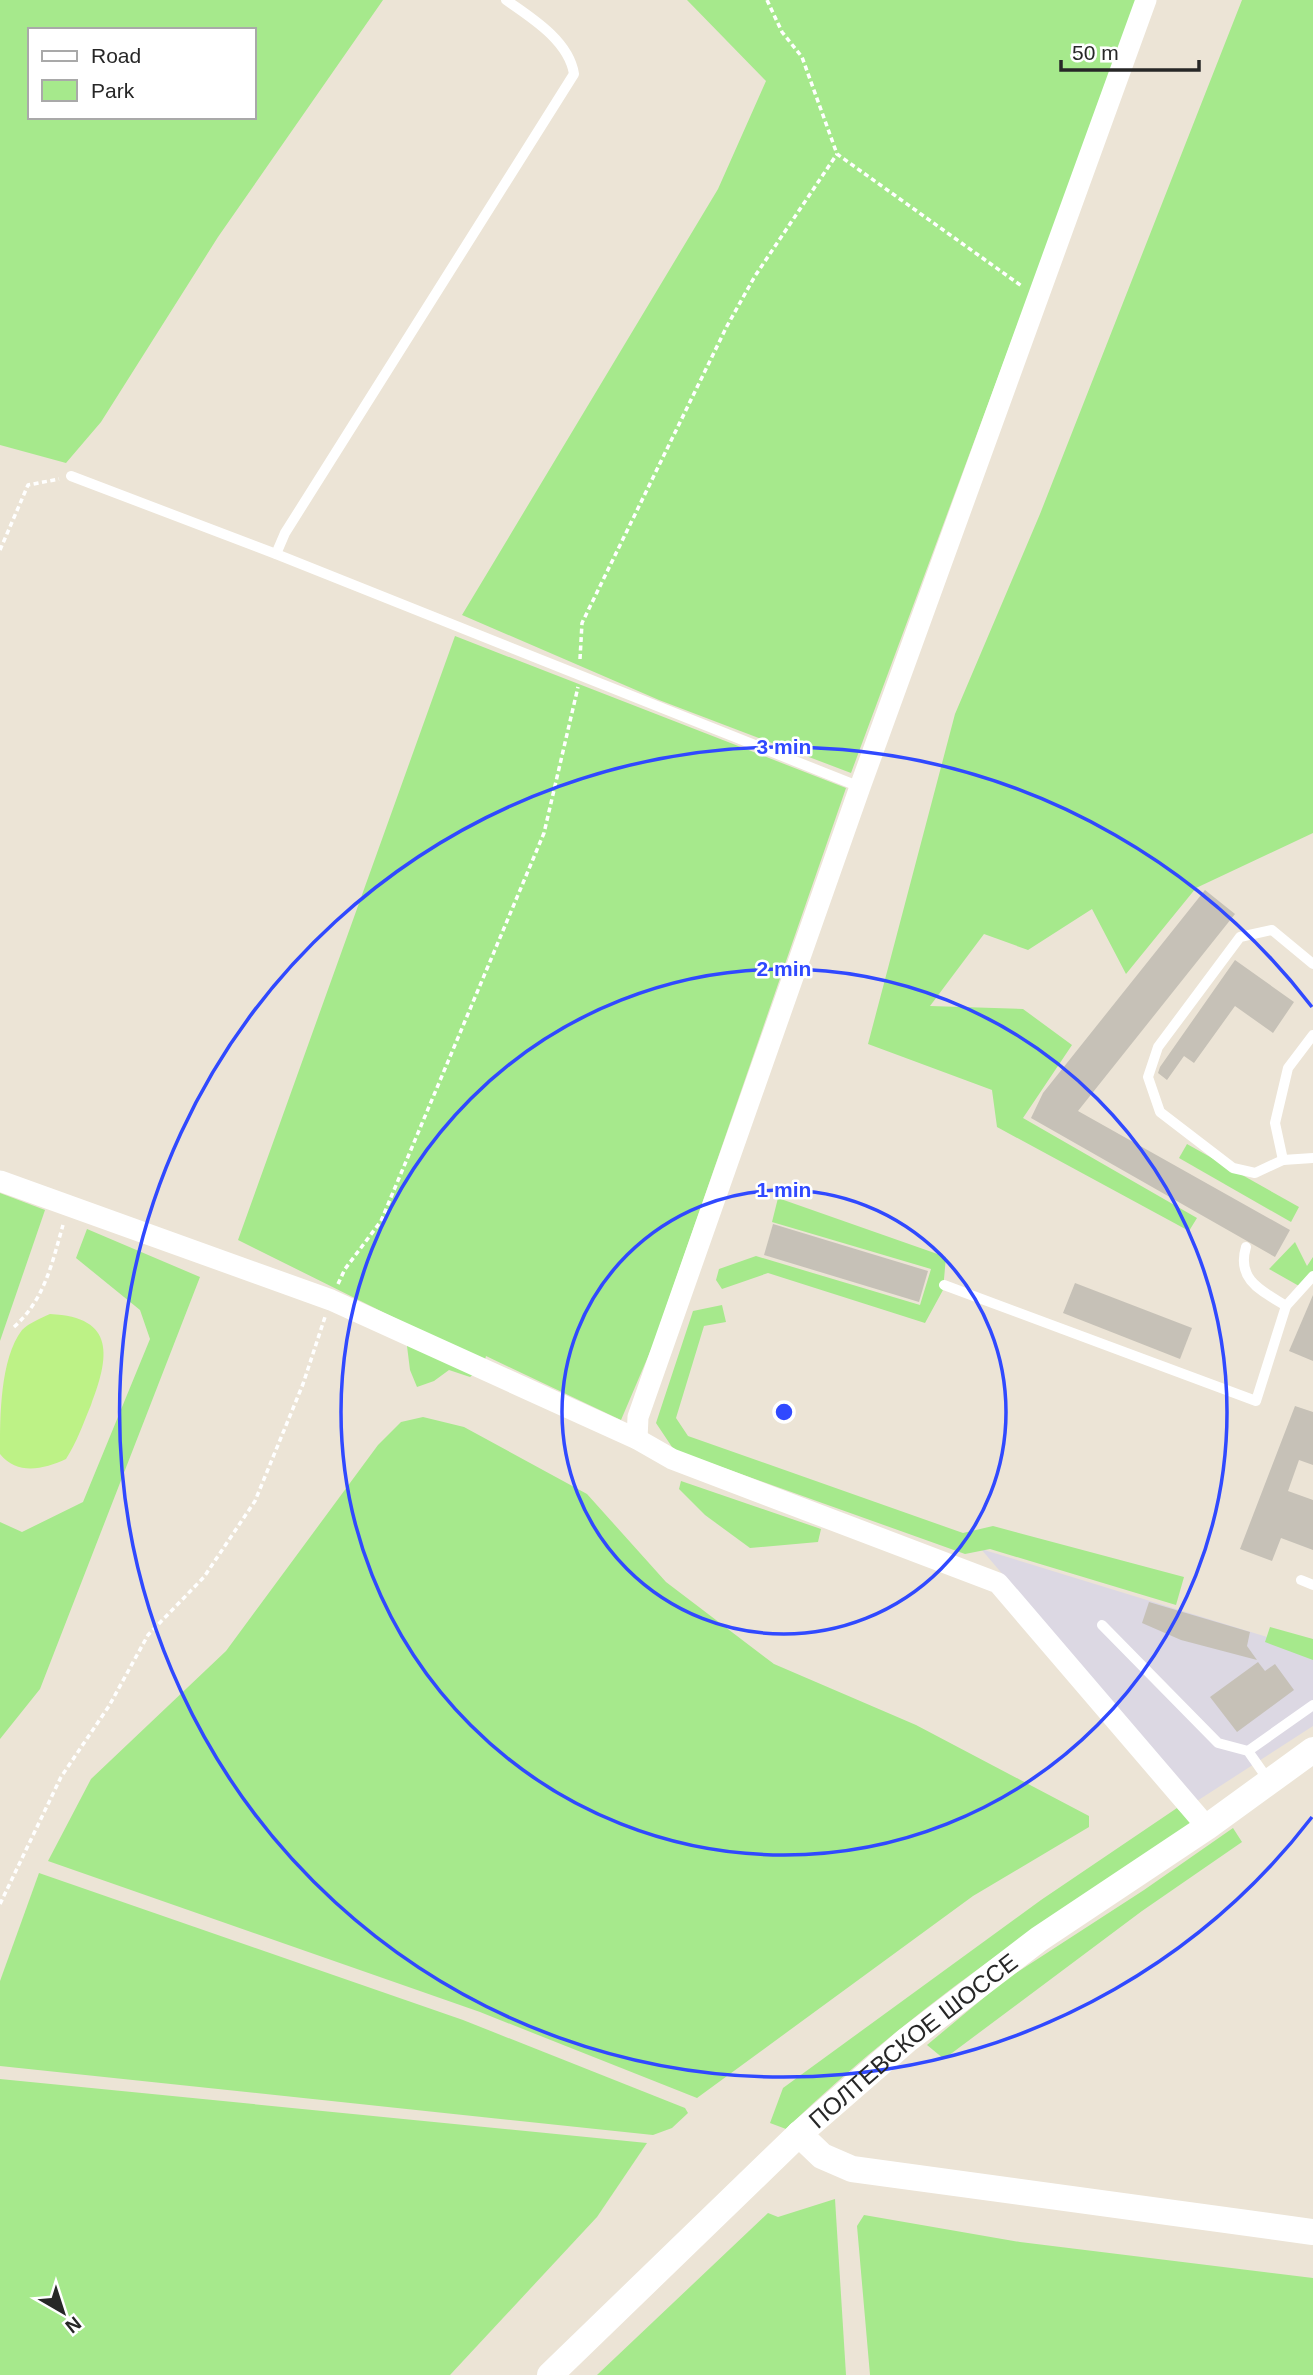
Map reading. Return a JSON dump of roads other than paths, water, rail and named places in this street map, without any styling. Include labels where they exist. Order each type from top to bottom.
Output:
[{"type":"street","points":[[636,1439],[638,1417],[860,787],[1146,0]]},
{"type":"street","points":[[0,1181],[331,1300],[636,1439],[672,1459],[998,1583],[1207,1826]]},
{"type":"street","name":"ПОЛТЕВСКОЕ ШОССЕ","points":[[550,2375],[799,2134],[907,2040],[984,1979],[1096,1898],[1207,1826],[1313,1750]]},
{"type":"street","points":[[799,2134],[822,2155],[852,2169],[1313,2232]]},
{"type":"lane","points":[[276,554],[285,533],[574,74],[572,58],[536,21],[506,0]]},
{"type":"lane","points":[[71,476],[276,554],[860,787]]},
{"type":"lane","points":[[1313,964],[1272,930],[1240,937],[1158,1047],[1149,1077],[1160,1112],[1233,1168],[1255,1173],[1283,1160],[1313,1158]]},
{"type":"lane","points":[[1283,1160],[1275,1123],[1278,1109],[1288,1068],[1313,1035]]},
{"type":"lane","points":[[1246,1247],[1242,1260],[1246,1275],[1255,1287],[1286,1307]]},
{"type":"lane","points":[[944,1285],[1255,1401],[1286,1307],[1313,1276]]},
{"type":"lane","points":[[1301,1580],[1313,1585]]},
{"type":"lane","points":[[1101,1625],[1218,1743],[1248,1751],[1269,1782]]},
{"type":"lane","points":[[1248,1751],[1313,1705]]}]
